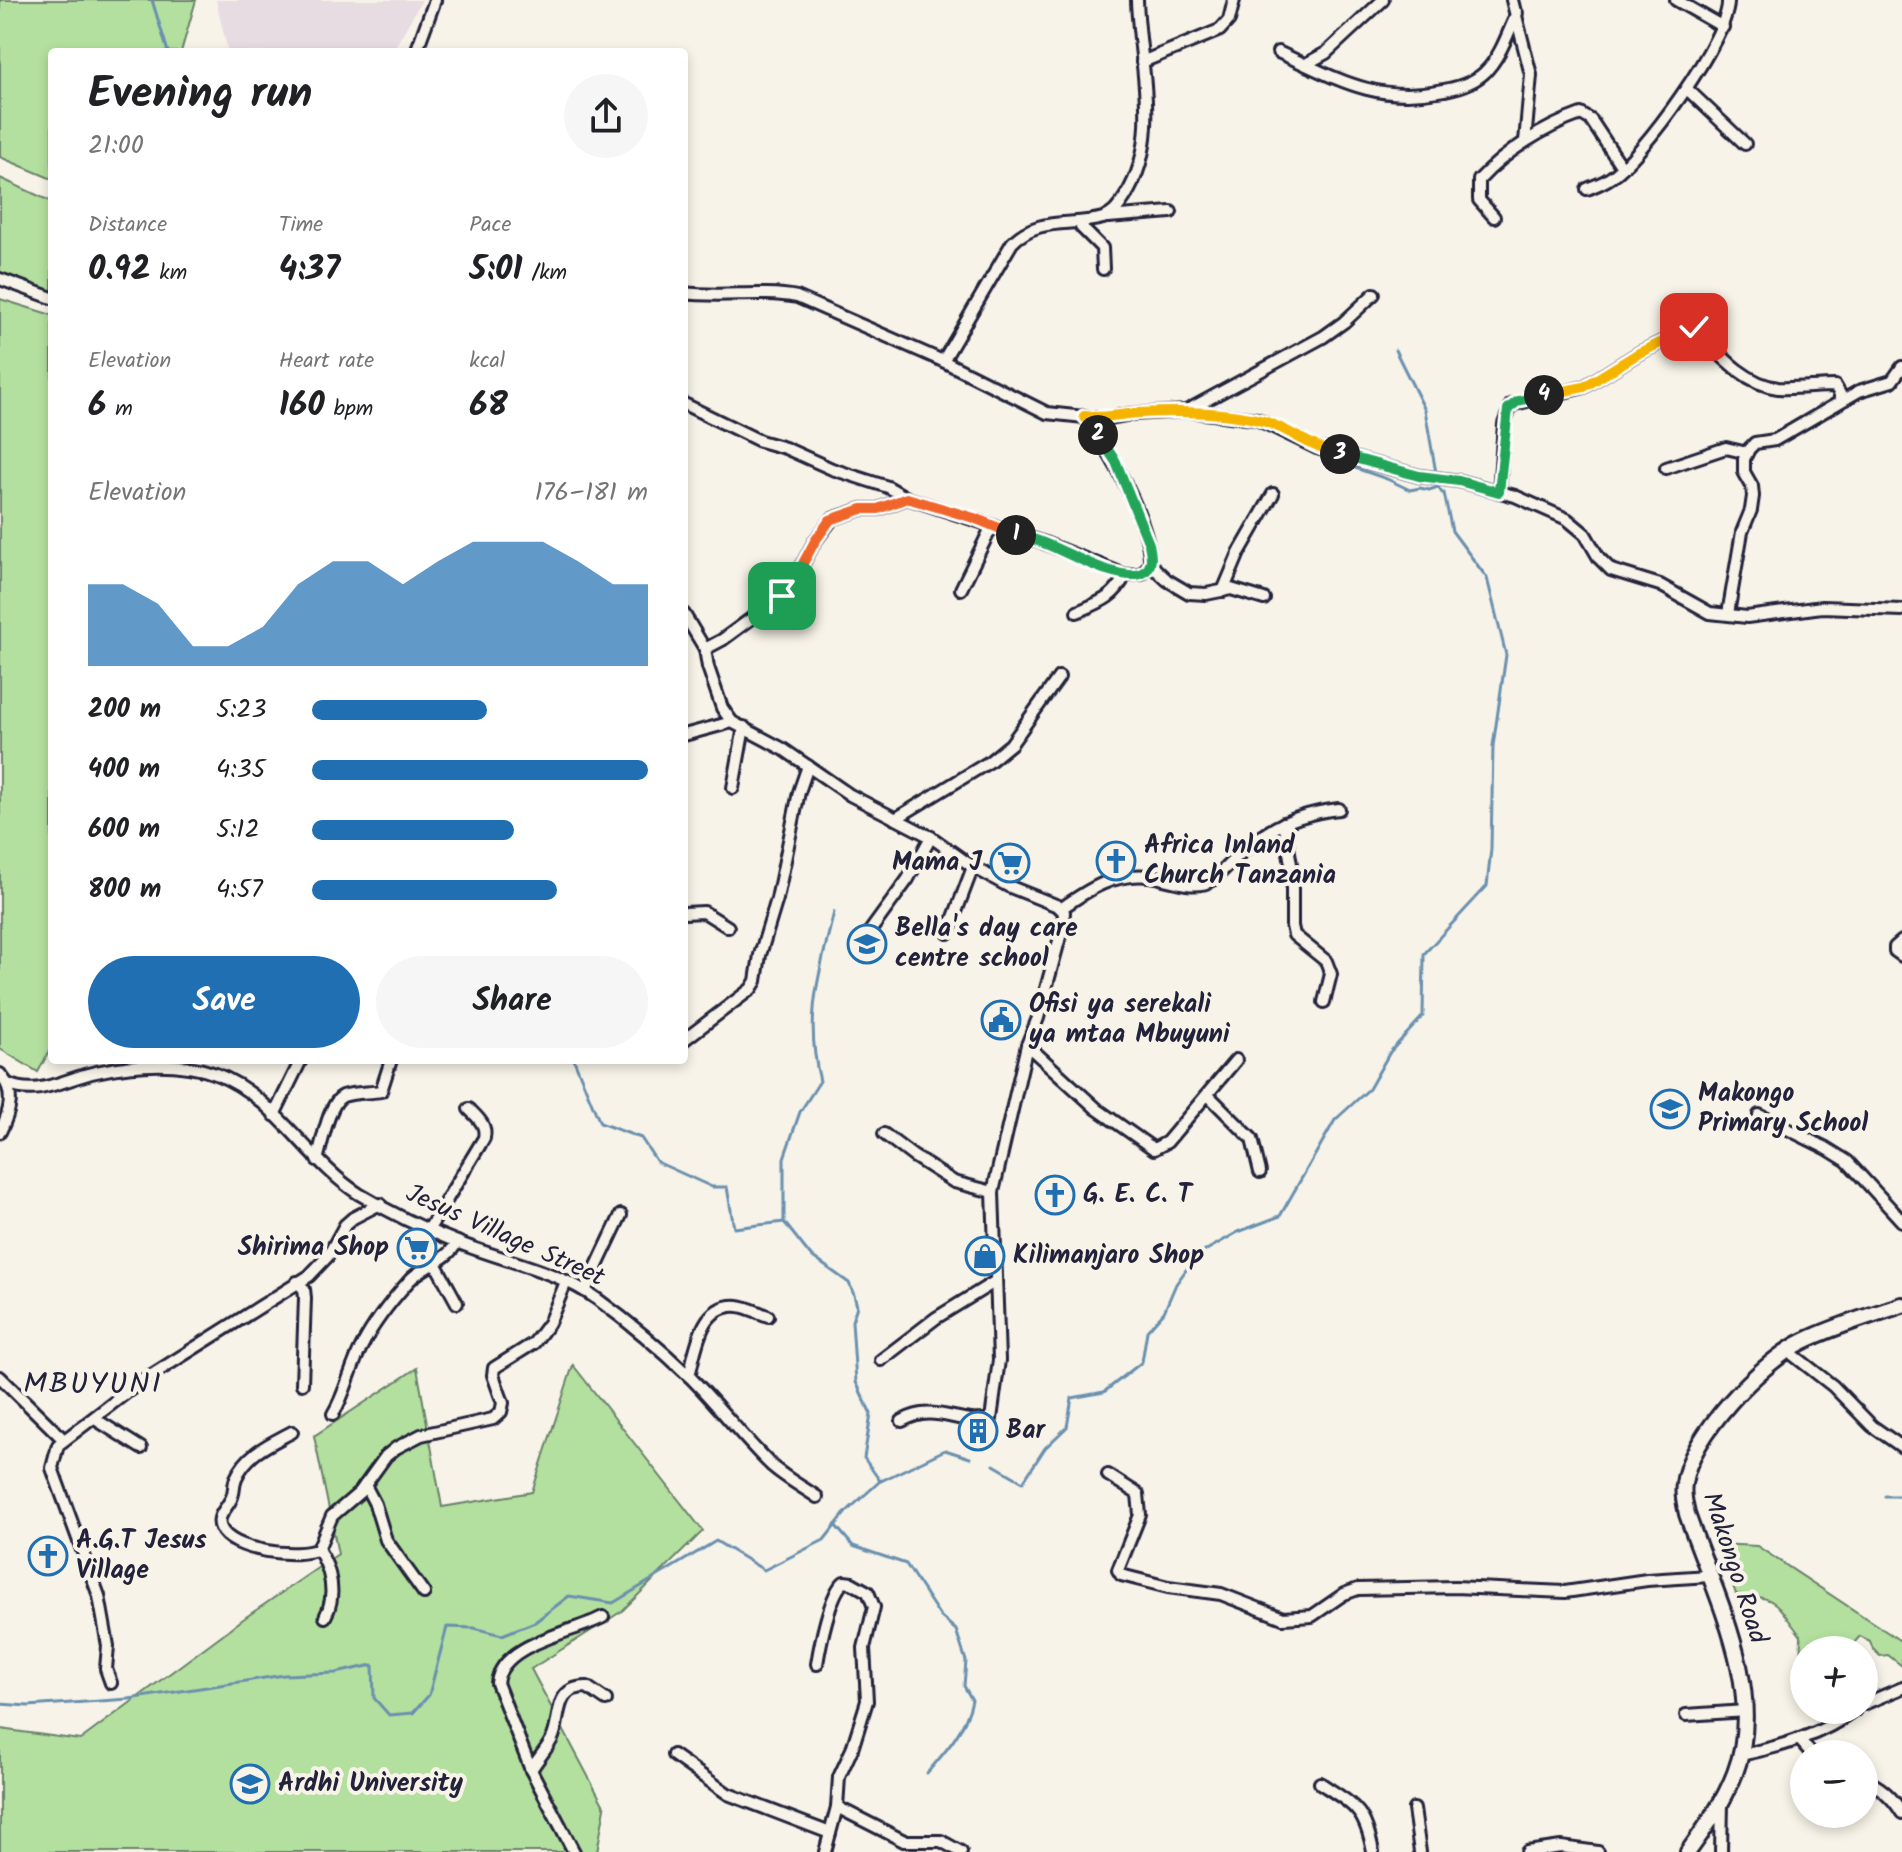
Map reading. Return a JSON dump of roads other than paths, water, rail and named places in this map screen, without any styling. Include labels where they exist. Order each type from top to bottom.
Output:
[{"type":"street","points":[[417,48],[435,0]]},
{"type":"street","points":[[1106,217],[1118,207],[1128,192],[1143,157],[1146,109],[1137,0]]},
{"type":"street","points":[[1142,62],[1220,30],[1229,20],[1234,0]]},
{"type":"street","points":[[1306,64],[1326,53],[1383,0]]},
{"type":"street","points":[[1512,0],[1531,75],[1525,142]]},
{"type":"street","points":[[1676,0],[1723,27]]},
{"type":"street","points":[[1587,189],[1611,178],[1635,155],[1687,89],[1723,27],[1729,8],[1728,0]]},
{"type":"street","points":[[1278,52],[1347,84],[1386,94],[1414,95],[1453,88],[1484,73],[1500,50],[1517,13]]},
{"type":"street","points":[[1687,89],[1745,144]]},
{"type":"street","points":[[1494,217],[1479,200],[1479,180],[1525,142],[1581,114],[1591,120],[1622,167]]},
{"type":"street","points":[[943,361],[1012,243],[1021,234],[1052,223],[1171,212]]},
{"type":"street","points":[[1081,222],[1081,227],[1102,248],[1103,269]]},
{"type":"street","points":[[0,279],[48,297]]},
{"type":"street","points":[[688,293],[715,296],[772,292],[797,297],[943,361],[1047,413],[1103,419],[1187,411],[1257,419],[1317,448],[1515,496],[1567,519],[1585,534],[1599,558],[1611,570],[1660,585],[1699,609],[1762,616],[1822,607],[1902,610]]},
{"type":"street","points":[[1187,411],[1323,337],[1374,294]]},
{"type":"street","points":[[1499,492],[1504,424],[1511,405],[1584,387],[1639,353],[1693,327],[1748,378],[1779,388],[1835,386],[1840,401]]},
{"type":"street","points":[[1728,614],[1742,532],[1753,496],[1752,486],[1744,472],[1751,445],[1775,440],[1859,391],[1892,381],[1902,367]]},
{"type":"street","points":[[688,406],[760,441],[888,487],[907,498],[1042,542],[1125,575],[1142,574],[1150,564],[1149,544],[1116,462],[1084,416]]},
{"type":"street","points":[[1666,468],[1726,448],[1747,453]]},
{"type":"street","points":[[1223,591],[1239,553],[1273,494]]},
{"type":"street","points":[[705,649],[782,596],[832,519],[862,509],[878,509],[907,498]]},
{"type":"street","points":[[961,589],[992,526]]},
{"type":"street","points":[[1150,564],[1167,580],[1189,593],[1206,594],[1231,589],[1264,599]]},
{"type":"street","points":[[1077,612],[1107,599],[1120,587],[1125,575]]},
{"type":"street","points":[[688,621],[705,649],[722,708],[738,724],[850,795],[931,837],[973,867],[1008,886],[1062,908],[1065,917],[1038,1018],[1027,1045],[993,1192],[999,1360],[991,1419],[979,1421],[923,1412],[902,1421]]},
{"type":"street","points":[[895,819],[989,762],[1011,744],[1059,677]]},
{"type":"street","points":[[688,734],[738,724]]},
{"type":"street","points":[[733,788],[738,724]]},
{"type":"street","points":[[688,1037],[751,989],[756,981],[760,955],[785,865],[799,792],[808,766]]},
{"type":"street","points":[[1062,908],[1094,886],[1121,878],[1150,876],[1204,885],[1261,835],[1308,813],[1339,809]]},
{"type":"street","points":[[1284,823],[1292,870],[1294,935],[1326,961],[1331,974],[1324,1002]]},
{"type":"street","points":[[868,934],[908,879],[931,837]]},
{"type":"street","points":[[948,933],[973,867]]},
{"type":"street","points":[[688,913],[704,912],[728,927]]},
{"type":"street","points":[[1902,941],[1895,951],[1902,956]]},
{"type":"street","points":[[1027,1045],[1097,1109],[1154,1149],[1167,1142],[1236,1060]]},
{"type":"street","points":[[274,1115],[299,1064]]},
{"type":"street","points":[[317,1160],[329,1117],[338,1100],[347,1095],[381,1091],[390,1064]]},
{"type":"street","name":"Jesus Village Street","points":[[8,1084],[39,1089],[92,1072],[133,1066],[163,1065],[217,1074],[236,1084],[274,1115],[317,1160],[358,1193],[457,1242],[585,1291],[689,1376],[773,1467],[817,1497]]},
{"type":"street","points":[[0,1074],[8,1084],[11,1096],[0,1132]]},
{"type":"street","points":[[1208,1095],[1252,1139],[1260,1172]]},
{"type":"street","points":[[429,1229],[484,1138],[481,1121],[469,1109]]},
{"type":"street","points":[[1759,1115],[1847,1161],[1902,1221]]},
{"type":"street","points":[[884,1134],[954,1182],[993,1192]]},
{"type":"street","points":[[111,1683],[106,1669],[108,1646],[99,1596],[52,1468],[58,1445],[139,1383],[309,1276],[328,1256],[345,1225],[380,1204]]},
{"type":"street","points":[[585,1291],[621,1215]]},
{"type":"street","points":[[333,1414],[371,1331],[413,1277],[450,1253],[457,1242]]},
{"type":"street","points":[[435,1263],[457,1303]]},
{"type":"street","points":[[881,1360],[936,1318],[996,1281]]},
{"type":"street","points":[[297,1282],[304,1289],[305,1298],[302,1384]]},
{"type":"street","points":[[318,1549],[332,1516],[365,1485],[386,1456],[414,1437],[493,1419],[499,1414],[503,1403],[493,1375],[494,1368],[534,1343],[549,1323],[566,1282]]},
{"type":"street","name":"Makongo Road","points":[[1688,1852],[1722,1801],[1736,1772],[1746,1711],[1745,1686],[1737,1656],[1683,1498],[1688,1470],[1716,1419],[1772,1360],[1819,1335],[1902,1305]]},
{"type":"street","points":[[689,1376],[697,1338],[714,1313],[737,1306],[768,1316]]},
{"type":"street","points":[[1787,1350],[1833,1386],[1872,1426],[1902,1447]]},
{"type":"street","points":[[0,1377],[64,1440]]},
{"type":"street","points":[[95,1419],[141,1448]]},
{"type":"street","points":[[292,1432],[260,1448],[241,1469],[231,1499],[221,1513],[220,1524],[226,1535],[257,1548],[292,1554],[318,1549]]},
{"type":"street","points":[[1108,1475],[1138,1494],[1141,1505],[1118,1570],[1121,1575],[1168,1587],[1221,1594],[1283,1618],[1304,1619],[1312,1616],[1344,1594],[1358,1589],[1455,1587],[1565,1592],[1647,1580],[1709,1576]]},
{"type":"street","points":[[365,1485],[386,1540],[424,1593]]},
{"type":"street","points":[[318,1549],[325,1560],[332,1592],[331,1607],[325,1617]]},
{"type":"street","points":[[817,1664],[833,1596],[844,1582],[852,1583],[868,1592],[874,1607],[864,1648],[867,1701],[839,1777],[837,1807],[825,1852]]},
{"type":"street","points":[[574,1852],[531,1770],[497,1683],[498,1674],[503,1664],[540,1641],[583,1628],[603,1617]]},
{"type":"street","points":[[531,1770],[551,1740],[557,1710],[568,1694],[580,1687],[587,1687],[606,1700]]},
{"type":"street","points":[[1878,1698],[1902,1688]]},
{"type":"street","points":[[1686,1715],[1746,1711]]},
{"type":"street","points":[[1740,1755],[1799,1739],[1833,1724]]},
{"type":"street","points":[[673,1755],[728,1794],[830,1833]]},
{"type":"street","points":[[1320,1783],[1354,1806],[1364,1818],[1373,1852]]},
{"type":"street","points":[[1878,1787],[1894,1799],[1902,1813]]},
{"type":"street","points":[[1721,1852],[1722,1801]]},
{"type":"street","points":[[837,1807],[904,1841],[941,1841],[961,1852]]},
{"type":"street","points":[[1414,1809],[1420,1852]]},
{"type":"street","points":[[1527,1852],[1561,1847],[1598,1852]]},
{"type":"waterway","points":[[152,0],[167,48]]},
{"type":"waterway","points":[[423,19],[429,0]]},
{"type":"waterway","points":[[431,28],[439,7]]},
{"type":"waterway","points":[[1395,350],[1425,410],[1436,473]]},
{"type":"waterway","points":[[1193,418],[1256,426],[1312,453],[1410,490],[1438,487],[1442,493]]},
{"type":"waterway","points":[[994,1465],[1023,1482],[1045,1448],[1067,1427],[1072,1398],[1104,1392],[1142,1362],[1147,1331],[1164,1312],[1176,1284],[1196,1256],[1238,1232],[1280,1216],[1335,1120],[1369,1089],[1390,1052],[1423,1016],[1424,954],[1487,886],[1491,849],[1493,746],[1506,655],[1487,578],[1452,531],[1444,493]]},
{"type":"waterway","points":[[784,1222],[784,1158],[800,1112],[820,1081],[815,1058],[813,1016],[834,912]]},
{"type":"waterway","points":[[576,1064],[600,1123],[641,1138],[657,1162],[712,1187],[727,1187],[734,1228],[784,1222],[810,1255],[849,1283],[857,1306],[852,1321],[856,1382],[871,1414],[864,1458],[882,1480]]},
{"type":"waterway","points":[[0,1704],[28,1706],[129,1699],[284,1675],[336,1673],[373,1665],[374,1698],[389,1715],[413,1713],[429,1695],[447,1627],[474,1628],[502,1635],[535,1622],[569,1596],[613,1603],[716,1541],[764,1570],[824,1540],[846,1512],[879,1482],[945,1450],[970,1458]]},
{"type":"waterway","points":[[1885,1496],[1902,1496]]},
{"type":"waterway","points":[[835,1525],[853,1546],[906,1564],[940,1616],[956,1630],[966,1661],[964,1686],[972,1700],[960,1730],[927,1773]]},
{"type":"place","name":"Africa Inland Church Tanzania","points":[[1116,861]]},
{"type":"place","name":"Mama J","points":[[1010,863]]},
{"type":"place","name":"Bella's day care centre school","points":[[867,944]]},
{"type":"place","name":"Ofisi ya serekali ya mtaa Mbuyuni","points":[[1001,1020]]},
{"type":"place","name":"Makongo Primary School","points":[[1670,1109]]},
{"type":"place","name":"G. E. C. T","points":[[1055,1195]]},
{"type":"place","name":"Shirima Shop","points":[[417,1248]]},
{"type":"place","name":"Kilimanjaro Shop","points":[[985,1256]]},
{"type":"place","name":"Bar","points":[[978,1431]]},
{"type":"place","name":"A.G.T Jesus Village","points":[[48,1556]]},
{"type":"place","name":"Ardhi University","points":[[250,1784]]},
{"type":"district","name":"MBUYUNI","points":[[93,1385]]}]
